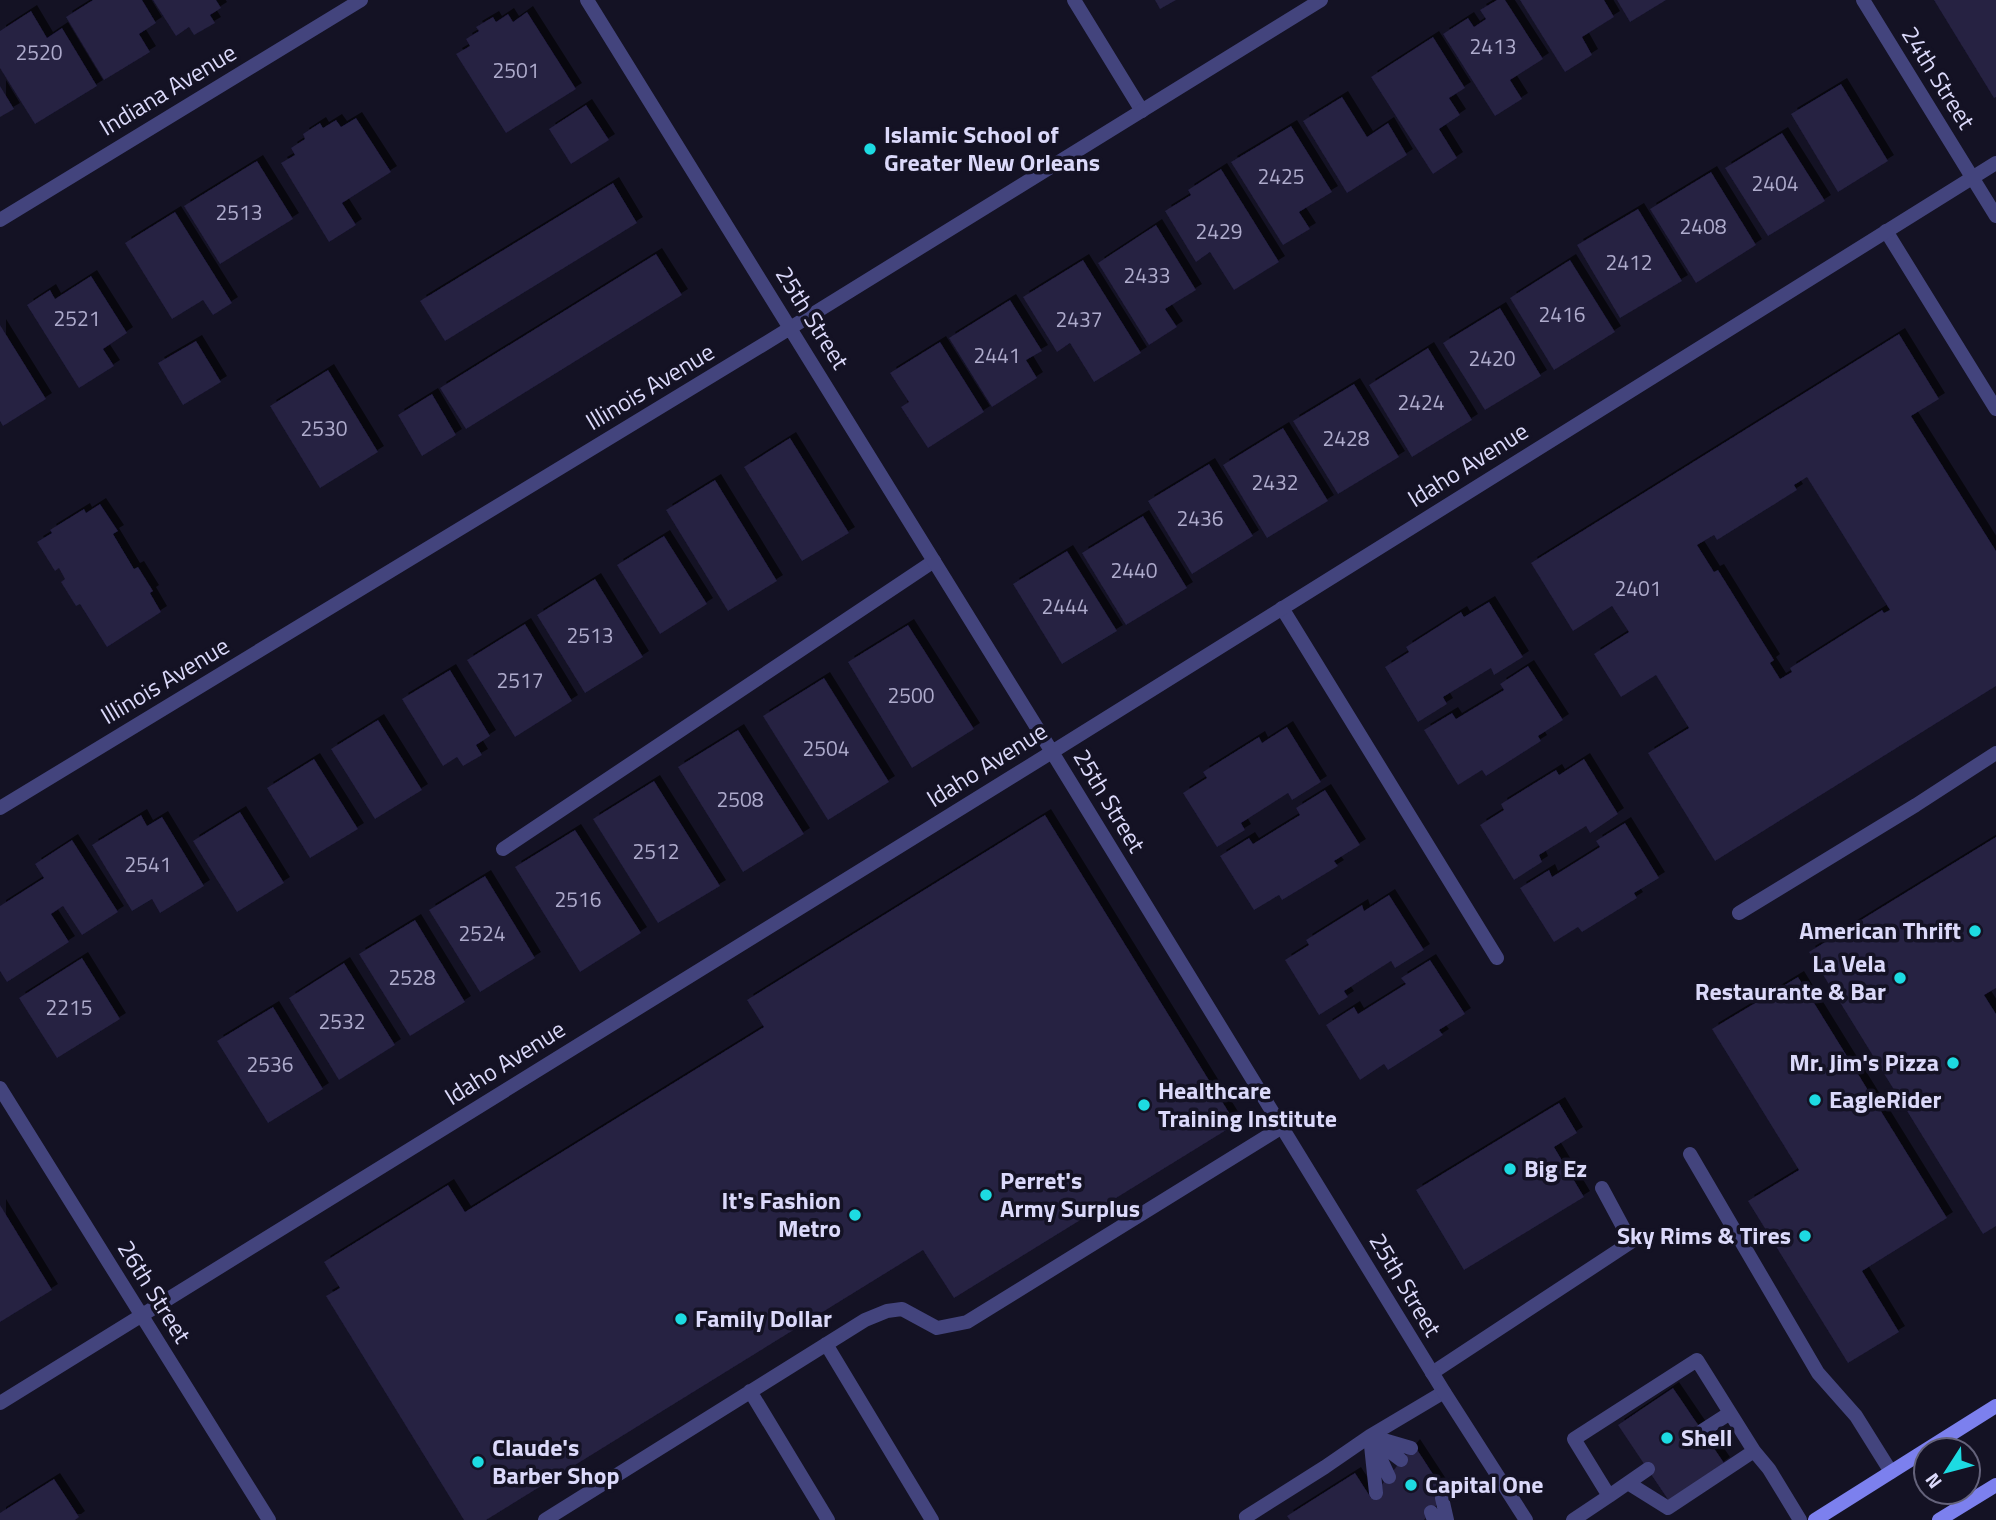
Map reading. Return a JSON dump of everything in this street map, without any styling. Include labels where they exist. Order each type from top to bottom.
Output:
[{"type":"main road","points":[[1948,1436],[1996,1406]]},
{"type":"main road","points":[[1815,1520],[1912,1459]]},
{"type":"main road","points":[[1939,1520],[1996,1485]]},
{"type":"street","name":"Indiana Avenue","points":[[0,220],[361,0]]},
{"type":"street","name":"25th Street","points":[[587,0],[1432,1373],[1526,1520]]},
{"type":"street","points":[[1074,0],[1142,111]]},
{"type":"street","name":"Illinois Avenue","points":[[0,808],[791,328],[1321,0]]},
{"type":"street","name":"24th Street","points":[[1863,0],[1996,216]]},
{"type":"street","name":"Idaho Avenue","points":[[0,1403],[1052,752],[1996,163]]},
{"type":"street","points":[[1886,231],[1996,409]]},
{"type":"street","points":[[503,849],[934,561]]},
{"type":"street","points":[[1282,608],[1497,958]]},
{"type":"street","points":[[1739,913],[1996,753]]},
{"type":"street","name":"26th Street","points":[[0,1088],[269,1520]]},
{"type":"street","points":[[545,1520],[865,1320],[887,1311],[902,1309],[937,1328],[967,1322],[1282,1127]]},
{"type":"street","points":[[1690,1154],[1818,1373],[1856,1416],[1891,1472]]},
{"type":"street","points":[[1432,1373],[1631,1242],[1602,1188]]},
{"type":"street","points":[[826,1344],[932,1520]]},
{"type":"street","points":[[1609,1496],[1574,1438],[1698,1360],[1800,1520]]},
{"type":"street","points":[[750,1391],[828,1520]]},
{"type":"street","points":[[1247,1519],[1370,1436],[1444,1392]]},
{"type":"street","points":[[1702,1431],[1730,1413]]},
{"type":"street","points":[[1370,1436],[1411,1448]]},
{"type":"street","points":[[1370,1436],[1401,1460]]},
{"type":"street","points":[[1370,1436],[1389,1477]]},
{"type":"street","points":[[1370,1436],[1376,1493]]},
{"type":"street","points":[[1628,1483],[1668,1508],[1754,1451]]},
{"type":"street","points":[[1573,1520],[1647,1469]]},
{"type":"street","points":[[1442,1498],[1447,1520]]},
{"type":"building","points":[[93,0],[142,0],[156,23],[139,34],[150,52],[104,80],[66,17]]},
{"type":"building","points":[[153,0],[216,0],[221,8],[210,15],[215,23],[194,35],[189,27],[176,36]]},
{"type":"building","points":[[1155,0],[1176,0],[1160,9]]},
{"type":"building","points":[[1497,0],[1505,0],[1543,59],[1510,80],[1522,99],[1495,116],[1443,34],[1468,18],[1474,27],[1486,19],[1480,10]]},
{"type":"building","points":[[1520,0],[1604,0],[1614,17],[1582,37],[1592,55],[1565,72]]},
{"type":"building","points":[[1617,0],[1666,0],[1630,22]]},
{"type":"building","points":[[1934,0],[1996,0],[1996,97],[1994,98]]},
{"type":"building","points":[[31,11],[47,38],[62,28],[97,86],[35,124],[0,68],[0,31]]},
{"type":"building","points":[[527,12],[576,89],[506,133],[456,54],[470,46],[466,39],[479,31],[476,27],[493,17],[496,22],[508,14],[513,22]]},
{"type":"building","points":[[1433,37],[1465,88],[1449,98],[1460,115],[1439,129],[1457,158],[1433,174],[1371,77]]},
{"type":"building","points":[[1841,84],[1888,161],[1838,192],[1791,114]]},
{"type":"building","points":[[0,86],[14,109],[0,117]]},
{"type":"building","points":[[1342,97],[1367,137],[1388,123],[1407,155],[1347,193],[1303,121]]},
{"type":"building","points":[[586,105],[609,140],[571,164],[549,129]]},
{"type":"building","points":[[356,118],[391,172],[342,203],[356,225],[329,242],[281,163],[295,155],[291,148],[305,139],[303,134],[320,123],[323,128],[336,120],[341,127]]},
{"type":"building","points":[[1291,126],[1332,192],[1299,212],[1310,229],[1283,245],[1231,162]]},
{"type":"building","points":[[1782,133],[1825,201],[1768,236],[1725,168]]},
{"type":"building","points":[[257,161],[293,219],[220,264],[184,206]]},
{"type":"building","points":[[1221,169],[1279,262],[1234,290],[1210,252],[1196,262],[1165,211],[1191,195],[1188,190]]},
{"type":"building","points":[[1711,172],[1756,245],[1696,283],[1650,209]]},
{"type":"building","points":[[613,183],[637,223],[445,341],[420,301]]},
{"type":"building","points":[[1638,209],[1682,281],[1620,318],[1577,245]]},
{"type":"building","points":[[175,212],[232,303],[213,315],[203,300],[172,319],[125,243]]},
{"type":"building","points":[[1156,225],[1196,290],[1165,309],[1177,327],[1149,345],[1098,263]]},
{"type":"building","points":[[656,254],[682,295],[466,429],[440,388]]},
{"type":"building","points":[[1083,260],[1141,353],[1094,382],[1070,343],[1057,352],[1023,297]]},
{"type":"building","points":[[1570,260],[1615,332],[1554,370],[1510,298]]},
{"type":"building","points":[[91,276],[127,333],[103,349],[114,366],[79,388],[27,305],[50,290],[55,299]]},
{"type":"building","points":[[1010,300],[1042,351],[1026,360],[1037,378],[992,407],[949,338]]},
{"type":"building","points":[[1500,308],[1541,376],[1485,410],[1443,343]]},
{"type":"building","points":[[0,325],[46,399],[3,426],[0,421]]},
{"type":"building","points":[[1899,334],[1939,399],[1911,416],[1996,551],[1996,686],[1715,861],[1648,753],[1689,728],[1656,675],[1621,697],[1594,654],[1629,632],[1612,606],[1573,631],[1531,563]],"holes":[[[1807,477],[1890,610],[1884,613],[1882,610],[1790,668],[1792,672],[1780,679],[1770,663],[1774,660],[1718,570],[1714,572],[1697,545],[1714,535],[1717,540],[1797,490],[1794,485]]]},
{"type":"building","points":[[196,341],[221,382],[183,405],[158,363]]},
{"type":"building","points":[[940,342],[984,412],[928,448],[901,407],[909,402],[890,373]]},
{"type":"building","points":[[1428,348],[1472,420],[1412,457],[1369,385]]},
{"type":"building","points":[[328,370],[378,452],[320,488],[270,406]]},
{"type":"building","points":[[1354,384],[1399,457],[1338,494],[1293,421]]},
{"type":"building","points":[[432,394],[456,435],[422,456],[398,415]]},
{"type":"building","points":[[1283,428],[1328,501],[1267,538],[1223,465]]},
{"type":"building","points":[[790,438],[849,533],[802,561],[744,467]]},
{"type":"building","points":[[1209,464],[1253,536],[1192,574],[1148,501]]},
{"type":"building","points":[[715,480],[777,581],[728,611],[666,510]]},
{"type":"building","points":[[100,504],[118,531],[113,534],[134,569],[138,567],[153,591],[150,593],[161,612],[107,647],[80,604],[76,606],[61,582],[65,579],[59,568],[55,571],[37,542],[52,533],[50,530],[84,509],[86,513]]},
{"type":"building","points":[[1143,516],[1187,588],[1126,625],[1082,553]]},
{"type":"building","points":[[664,536],[707,604],[660,634],[617,565]]},
{"type":"building","points":[[1067,551],[1117,631],[1062,664],[1013,584]]},
{"type":"building","points":[[595,579],[643,657],[585,693],[537,615]]},
{"type":"building","points":[[1489,602],[1523,657],[1494,675],[1491,668],[1443,697],[1447,704],[1418,722],[1385,667],[1409,652],[1406,647],[1461,612],[1464,617]]},
{"type":"building","points":[[525,624],[572,701],[515,737],[467,660]]},
{"type":"building","points":[[908,625],[974,729],[912,768],[848,662]]},
{"type":"building","points":[[1528,666],[1563,720],[1538,736],[1541,741],[1486,776],[1482,770],[1458,785],[1424,730],[1452,713],[1456,719],[1504,690],[1500,684]]},
{"type":"building","points":[[450,670],[490,736],[476,745],[482,755],[463,766],[457,757],[443,766],[402,699]]},
{"type":"building","points":[[824,678],[889,782],[828,820],[763,716]]},
{"type":"building","points":[[378,720],[422,790],[375,819],[331,749]]},
{"type":"building","points":[[1287,727],[1321,782],[1292,800],[1288,793],[1241,823],[1245,830],[1217,847],[1183,793],[1207,778],[1203,772],[1259,737],[1262,743]]},
{"type":"building","points":[[738,730],[804,834],[743,872],[678,767]]},
{"type":"building","points":[[314,759],[358,829],[310,858],[267,788]]},
{"type":"building","points":[[1584,759],[1618,814],[1590,833],[1586,826],[1539,855],[1542,862],[1514,880],[1480,825],[1504,810],[1501,804],[1556,770],[1559,775]]},
{"type":"building","points":[[654,781],[720,886],[658,923],[593,819]]},
{"type":"building","points":[[1325,790],[1360,845],[1334,861],[1338,866],[1282,900],[1279,895],[1254,910],[1220,856],[1249,838],[1253,844],[1300,815],[1296,808]]},
{"type":"building","points":[[240,812],[284,883],[237,912],[193,841]]},
{"type":"building","points":[[141,815],[147,826],[162,817],[204,886],[160,913],[152,899],[132,911],[92,845]]},
{"type":"building","points":[[1045,815],[1236,1124],[954,1298],[923,1250],[486,1520],[464,1520],[326,1296],[340,1288],[324,1262],[448,1185],[465,1212],[764,1027],[747,1000]]},
{"type":"building","points":[[1625,823],[1659,878],[1634,893],[1637,898],[1582,932],[1578,927],[1554,942],[1520,888],[1549,870],[1552,877],[1600,847],[1596,841]]},
{"type":"building","points":[[575,830],[641,933],[580,972],[515,867]]},
{"type":"building","points":[[1996,837],[1996,988],[1984,995],[1996,1014],[1996,1226],[1983,1234],[1809,952]]},
{"type":"building","points":[[72,840],[118,912],[82,935],[63,906],[51,914],[69,942],[7,982],[0,971],[0,906],[44,878],[35,864]]},
{"type":"building","points":[[485,876],[535,958],[480,992],[429,910]]},
{"type":"building","points":[[1389,895],[1424,950],[1395,968],[1391,961],[1344,991],[1348,997],[1319,1015],[1285,960],[1309,945],[1306,940],[1362,905],[1364,911]]},
{"type":"building","points":[[415,920],[465,1002],[410,1036],[359,954]]},
{"type":"building","points":[[82,958],[120,1019],[57,1058],[19,998]]},
{"type":"building","points":[[1430,960],[1465,1014],[1439,1030],[1443,1035],[1388,1070],[1384,1064],[1360,1080],[1326,1025],[1354,1007],[1358,1014],[1406,984],[1401,978]]},
{"type":"building","points":[[344,963],[395,1045],[339,1080],[289,998]]},
{"type":"building","name":"EagleRider","points":[[1798,977],[1947,1218],[1862,1271],[1899,1332],[1848,1363],[1748,1201],[1799,1170],[1712,1029]]},
{"type":"building","points":[[273,1007],[323,1089],[268,1123],[217,1041]]},
{"type":"building","name":"Big Ez","points":[[1559,1103],[1577,1133],[1554,1147],[1584,1197],[1464,1270],[1416,1190]]},
{"type":"building","points":[[0,1205],[52,1290],[0,1322]]},
{"type":"building","name":"Shell","points":[[1673,1388],[1724,1463],[1669,1501],[1618,1425]]},
{"type":"building","name":"Capital One","points":[[1414,1445],[1446,1494],[1424,1520],[1290,1520],[1287,1516],[1355,1473],[1371,1498]]},
{"type":"building","points":[[54,1479],[79,1517],[75,1520],[0,1520],[0,1513]]},
{"type":"place","name":"Islamic School of Greater New Orleans","points":[[870,149]]},
{"type":"place","name":"American Thrift","points":[[1975,931]]},
{"type":"place","name":"La Vela Restaurante & Bar","points":[[1900,978]]},
{"type":"place","name":"Mr. Jim's Pizza","points":[[1953,1063]]},
{"type":"place","name":"EagleRider","points":[[1815,1100]]},
{"type":"place","name":"Healthcare Training Institute","points":[[1144,1105]]},
{"type":"place","name":"Big Ez","points":[[1510,1169]]},
{"type":"place","name":"Perret's Army Surplus","points":[[986,1195]]},
{"type":"place","name":"It's Fashion Metro","points":[[855,1215]]},
{"type":"place","name":"Sky Rims & Tires","points":[[1805,1236]]},
{"type":"place","name":"Family Dollar","points":[[681,1319]]},
{"type":"place","name":"Shell","points":[[1667,1438]]},
{"type":"place","name":"Claude's Barber Shop","points":[[478,1462]]},
{"type":"place","name":"Capital One","points":[[1411,1485]]}]
